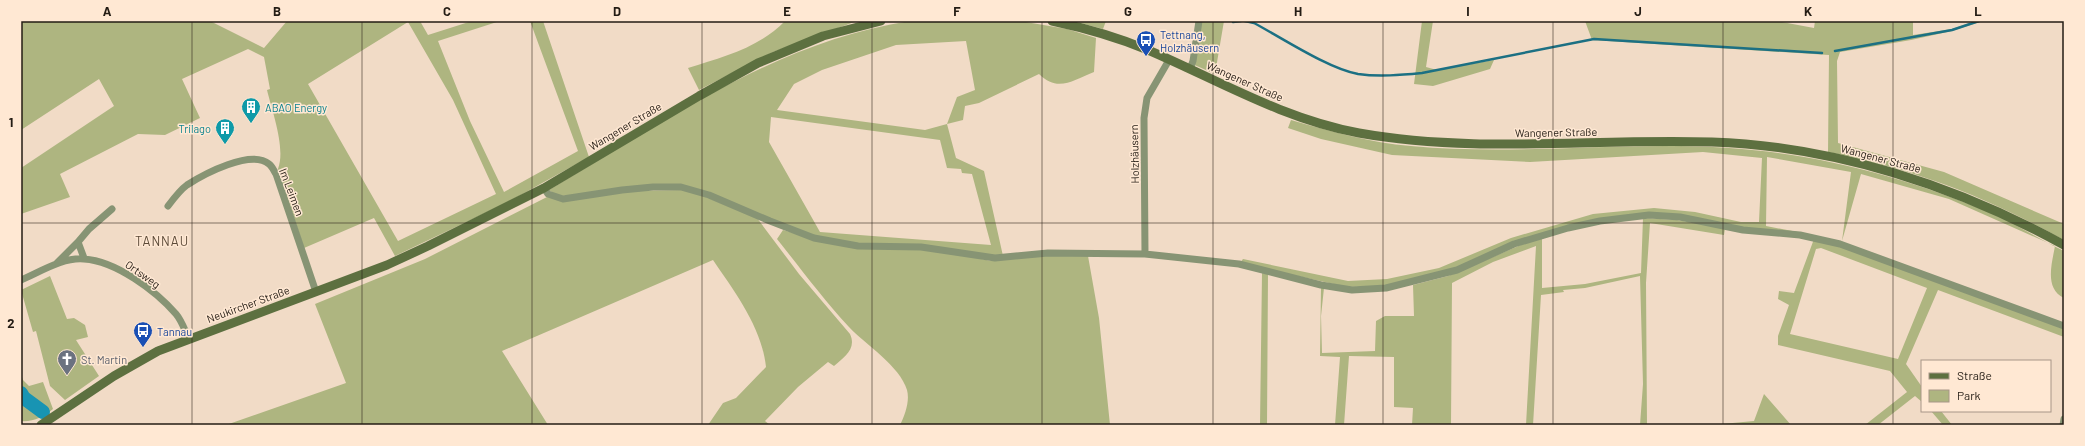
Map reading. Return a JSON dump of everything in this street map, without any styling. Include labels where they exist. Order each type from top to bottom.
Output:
[{"type":"main road","name":"Wangener Straße","points":[[387,265],[455,234],[544,188],[752,67],[823,36],[881,21]]},
{"type":"main road","name":"Wangener Straße","points":[[1052,21],[1079,26],[1125,41],[1190,69],[1248,97],[1296,116],[1355,132],[1440,144],[1488,145],[1652,141],[1716,142],[1786,149],[1830,157],[1898,174],[1946,190],[1998,211],[2064,245]]},
{"type":"main road","name":"Neukircher Straße","points":[[41,425],[132,365],[189,339],[387,265]]},
{"type":"street","points":[[1190,69],[1197,42],[1199,21]]},
{"type":"street","name":"Holzhäusern","points":[[1145,254],[1145,112],[1147,98],[1169,60]]},
{"type":"street","name":"Im Leimen","points":[[168,206],[186,186],[206,174],[240,160],[252,159],[268,164],[276,174],[316,292]]},
{"type":"street","points":[[544,188],[548,194],[563,198],[653,187],[681,187],[710,195],[814,238],[858,246],[921,246],[995,258],[1048,253],[1145,254],[1239,264],[1329,286],[1352,290],[1386,288],[1457,270],[1514,244],[1568,228],[1600,221],[1649,215],[1680,217],[1743,230],[1800,235],[1840,244],[2064,326]]},
{"type":"street","points":[[55,265],[89,229],[112,209]]},
{"type":"street","points":[[21,280],[55,265],[84,258],[78,242]]},
{"type":"street","name":"Ortsweg","points":[[84,258],[104,264],[132,277],[177,315],[189,339]]},
{"type":"street","points":[[2063,425],[2064,419]]},
{"type":"green space","points":[[21,21],[210,21],[264,48],[287,21],[420,21],[428,35],[472,21],[500,21],[438,41],[470,121],[504,192],[578,151],[530,21],[543,21],[589,157],[506,203],[395,256],[374,218],[304,248],[278,169],[280,160],[279,140],[267,90],[270,89],[264,57],[248,49],[182,79],[200,118],[165,135],[138,134],[60,174],[70,197],[21,214],[21,168],[114,106],[99,79],[21,130]],"holes":[[[408,22],[453,100],[496,194],[398,241],[308,84]]]},
{"type":"green space","points":[[785,21],[857,21],[773,52],[699,90],[688,68],[752,45],[775,30]]},
{"type":"green space","points":[[910,21],[1020,21],[1067,29],[1096,38],[1094,72],[1072,81],[1059,84],[1046,80],[1039,74],[979,103],[965,106],[963,120],[947,124],[956,158],[984,171],[1003,256],[861,244],[813,236],[682,185],[570,196],[557,196],[549,190],[678,112],[722,88],[767,66],[813,47],[860,32]],"holes":[[[966,41],[975,90],[957,97],[947,124],[925,130],[777,110],[794,84],[822,70],[896,45]],[[771,117],[940,140],[947,168],[961,169],[962,173],[972,174],[991,245],[820,232],[769,142]]]},
{"type":"green space","points":[[1073,21],[1106,21],[1103,29]]},
{"type":"green space","points":[[1224,21],[1215,74],[1190,63],[1199,22]]},
{"type":"green space","points":[[1422,21],[1433,21],[1426,67],[1437,70],[1494,60],[1490,69],[1433,86],[1414,84]]},
{"type":"green space","points":[[1585,21],[1776,21],[1814,28],[1815,21],[1913,21],[1913,35],[1952,29],[1975,21],[1983,21],[1952,31],[1911,40],[1840,52],[1837,61],[1838,143],[1944,172],[2064,224],[2064,240],[2007,210],[1949,186],[1890,167],[1828,152],[1829,55],[1592,40]]},
{"type":"green space","points":[[1291,120],[1380,142],[1451,149],[1490,150],[1689,146],[1763,151],[1797,156],[1864,170],[1929,189],[1993,214],[2048,243],[1949,199],[1861,174],[1842,241],[1851,172],[1767,157],[1766,226],[1803,233],[1758,230],[1644,213],[1552,230],[1469,264],[1388,286],[1347,287],[1240,263],[1243,259],[1348,281],[1387,279],[1439,268],[1511,238],[1593,214],[1654,208],[1695,212],[1741,222],[1759,222],[1762,158],[1703,152],[1530,162],[1392,155],[1321,139],[1288,128]]},
{"type":"green space","points":[[682,190],[694,192],[757,218],[799,274],[850,334],[852,339],[851,348],[845,356],[834,366],[828,362],[798,387],[765,421],[770,425],[708,425],[723,403],[736,398],[766,367],[759,338],[753,324],[713,260],[502,351],[548,425],[226,425],[346,383],[315,304],[425,259],[547,197],[630,191]]},
{"type":"green space","points":[[1643,218],[1677,220],[1725,228],[1724,235],[1650,223],[1646,283],[1647,425],[1640,425],[1643,384],[1640,276],[1585,288],[1563,290],[1564,292],[1541,295],[1533,425],[1526,425],[1536,246],[1493,262],[1452,283],[1451,425],[1412,425],[1413,408],[1394,407],[1394,357],[1349,356],[1344,425],[1335,425],[1340,357],[1320,356],[1321,288],[1324,288],[1321,316],[1322,353],[1375,351],[1376,321],[1385,316],[1414,316],[1413,285],[1448,276],[1535,239],[1542,238],[1542,288],[1585,284],[1641,273]]},
{"type":"green space","points":[[783,230],[836,245],[911,248],[953,253],[991,261],[1046,255],[1088,256],[1099,318],[1110,425],[900,425],[908,399],[907,390],[903,381],[882,356],[849,327],[812,284],[777,239]]},
{"type":"green space","points":[[1814,239],[1839,246],[2064,328],[2064,337],[1938,290],[1906,364],[1921,386],[1921,401],[1915,396],[1878,425],[1865,425],[1907,392],[1890,371],[1778,345],[1778,336],[1789,305],[1778,299],[1779,291],[1794,293]],"holes":[[[1821,248],[1927,288],[1898,359],[1790,334],[1816,249]]]},
{"type":"green space","points":[[2055,246],[2064,251],[2064,298],[2058,294],[2052,282],[2051,268]]},
{"type":"green space","points":[[1262,273],[1268,274],[1267,425],[1260,425]]},
{"type":"green space","points":[[50,276],[67,319],[74,318],[85,325],[88,337],[76,340],[99,376],[65,400],[50,386],[36,331],[33,332],[21,290]]},
{"type":"green space","points":[[21,374],[23,380],[29,386],[43,382],[53,409],[42,417],[34,420],[21,421]]},
{"type":"green space","points":[[1764,394],[1791,425],[1711,425],[1754,421]]},
{"type":"green space","points":[[1932,412],[1942,412],[1952,425],[1943,425]]},
{"type":"waterway","points":[[1233,22],[1241,21]]},
{"type":"waterway","points":[[1245,21],[1254,23],[1333,66],[1358,74],[1374,75],[1422,73],[1594,39],[1822,53]]},
{"type":"waterway","points":[[1835,51],[1952,30],[1979,21]]},
{"type":"waterway","points":[[21,393],[24,398],[43,412]]},
{"type":"place","name":"Tettnang, Holzhäusern","points":[[1146,57]]},
{"type":"place","name":"ABAO Energy","points":[[251,124]]},
{"type":"place","name":"Trilago","points":[[225,145]]},
{"type":"place","name":"Tannau","points":[[143,348]]},
{"type":"place","name":"St. Martin","points":[[67,376]]},
{"type":"district","name":"TANNAU","points":[[162,241]]}]
